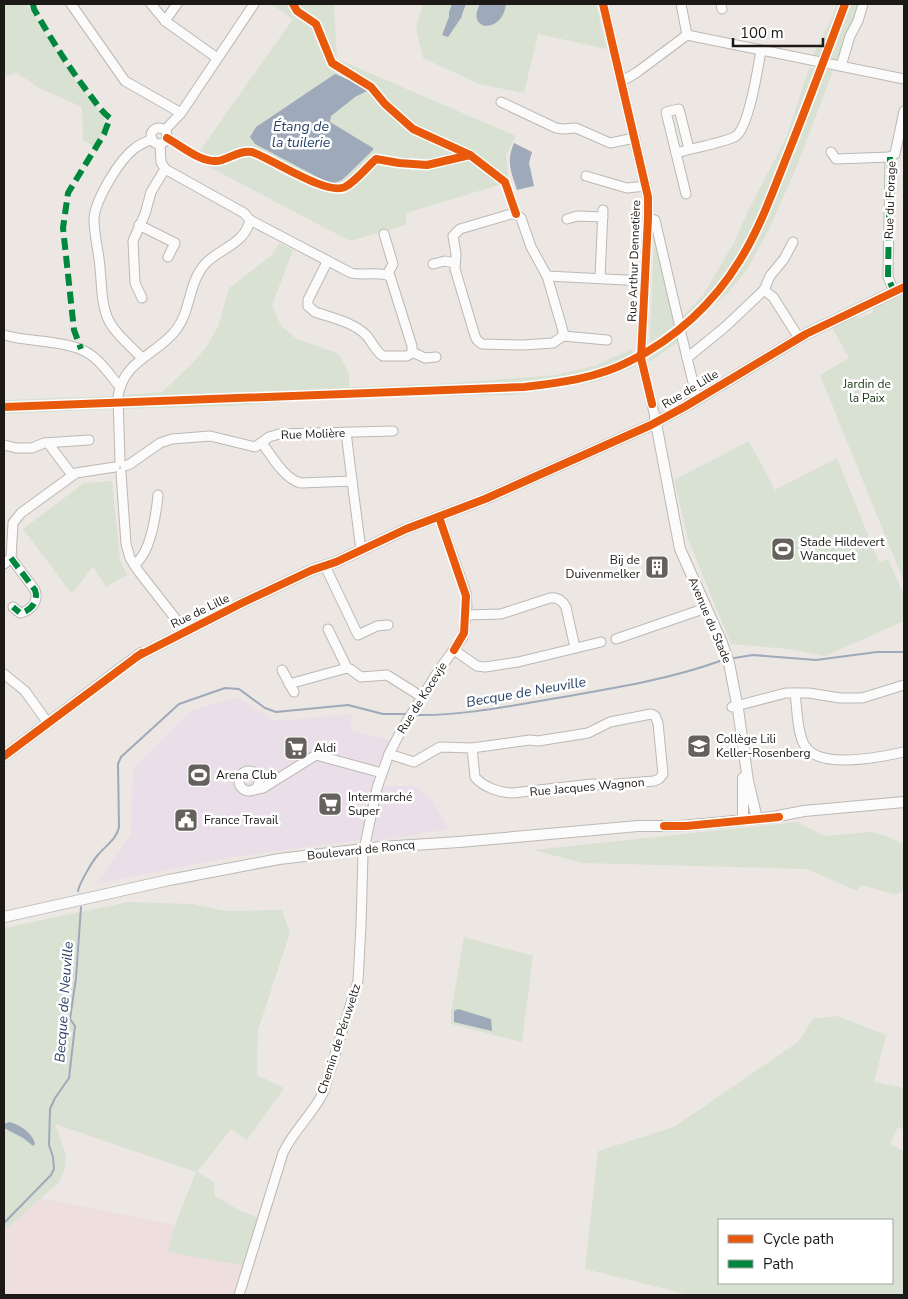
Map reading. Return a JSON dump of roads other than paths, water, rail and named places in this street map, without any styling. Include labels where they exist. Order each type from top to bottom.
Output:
[{"type":"main road","name":"Rue de Lille","points":[[893,290],[904,281]]},
{"type":"main road","name":"Rue de Lille","points":[[426,521],[485,499],[656,420],[797,336],[893,290],[904,287]]},
{"type":"main road","name":"Rue de Lille","points":[[4,756],[136,657],[184,629],[312,570],[330,559],[426,521],[444,511],[483,496],[656,420]]},
{"type":"main road","name":"Avenue du Stade","points":[[656,420],[680,549],[723,646],[730,671],[748,781],[757,816]]},
{"type":"main road","name":"Rue de Lille","points":[[312,570],[325,566],[361,547]]},
{"type":"main road","points":[[735,706],[744,788],[743,818]]},
{"type":"main road","name":"Boulevard de Roncq","points":[[4,917],[192,875],[264,862],[310,860],[364,851],[904,802]]},
{"type":"street","points":[[72,4],[124,81],[181,114]]},
{"type":"street","points":[[150,4],[165,21],[217,58]]},
{"type":"street","points":[[165,21],[177,4]]},
{"type":"street","points":[[165,130],[181,114],[254,4]]},
{"type":"street","name":"Rue Arthur Dennetière","points":[[603,4],[646,186],[648,218],[642,362],[656,420]]},
{"type":"street","points":[[681,4],[687,35]]},
{"type":"street","points":[[839,66],[858,20],[862,4]]},
{"type":"street","points":[[622,81],[636,73],[687,35],[904,79]]},
{"type":"street","points":[[676,152],[730,139],[739,133],[747,116],[761,50]]},
{"type":"street","points":[[501,102],[556,128],[576,128],[610,143],[635,138]]},
{"type":"street","points":[[686,194],[666,112],[679,109],[689,149]]},
{"type":"street","name":"Rue du Forage","points":[[893,290],[888,277],[890,157],[895,154],[904,110]]},
{"type":"street","points":[[160,144],[155,143],[151,133],[155,129],[161,128],[165,130]]},
{"type":"street","points":[[160,144],[167,139],[165,130]]},
{"type":"street","points":[[142,358],[116,331],[106,315],[103,303],[94,218],[100,196],[125,158],[137,146],[152,139]]},
{"type":"street","points":[[142,298],[135,283],[132,245],[145,214],[150,192],[164,170],[160,144]]},
{"type":"street","points":[[831,152],[833,158],[836,159],[890,157]]},
{"type":"street","points":[[164,170],[244,212],[250,220],[327,262],[357,274],[388,274]]},
{"type":"street","points":[[586,176],[627,188],[646,186]]},
{"type":"street","points":[[513,213],[522,220],[529,243],[547,276],[563,327],[562,336],[556,342],[523,345],[486,344],[480,342],[475,336],[454,263],[456,254],[453,239],[458,230],[513,213]]},
{"type":"street","points":[[567,218],[603,213],[600,278]]},
{"type":"street","name":"Rue Arthur Dennetière","points":[[648,218],[655,220],[679,323]]},
{"type":"street","points":[[184,629],[134,565],[126,544],[120,467],[118,403],[120,386],[127,373],[142,358],[176,331],[200,271],[207,263],[241,239],[250,220]]},
{"type":"street","points":[[140,224],[174,243],[168,257]]},
{"type":"street","points":[[384,234],[393,264],[388,274]]},
{"type":"street","points":[[686,358],[725,327],[764,290],[768,279],[784,259],[794,242]]},
{"type":"street","points":[[433,264],[445,261],[454,263]]},
{"type":"street","points":[[327,262],[308,300],[310,308],[315,312],[359,329],[368,337],[377,352],[383,356],[407,356],[412,352]]},
{"type":"street","points":[[388,274],[412,346],[412,352]]},
{"type":"street","points":[[547,276],[645,281]]},
{"type":"street","points":[[764,290],[773,297],[797,336]]},
{"type":"street","points":[[681,333],[696,397]]},
{"type":"street","points":[[4,334],[12,337],[57,343],[81,350],[101,364],[120,386]]},
{"type":"street","points":[[562,336],[607,340]]},
{"type":"street","points":[[412,352],[425,358],[436,357]]},
{"type":"street","name":"Rue Molière","points":[[120,467],[130,464],[169,439],[210,436],[252,447],[262,443],[269,437],[280,434],[393,431]]},
{"type":"street","points":[[346,432],[361,547]]},
{"type":"street","points":[[4,445],[18,449],[32,448],[48,443],[90,440]]},
{"type":"street","points":[[48,443],[72,475]]},
{"type":"street","points":[[262,443],[294,481],[306,483],[352,481]]},
{"type":"street","points":[[13,607],[20,613],[26,612],[35,603],[37,596],[33,587],[7,561],[13,523],[17,516],[72,475],[83,471],[120,467]]},
{"type":"street","points":[[134,565],[142,558],[150,537],[158,495]]},
{"type":"street","name":"Rue de Kocevje","points":[[364,851],[375,797],[389,754],[404,724],[464,635],[466,593],[438,518]]},
{"type":"street","points":[[4,530],[11,540]]},
{"type":"street","points":[[325,566],[358,635],[376,626],[388,625]]},
{"type":"street","points":[[466,615],[501,614],[557,598],[566,607],[575,648]]},
{"type":"street","points":[[616,639],[706,608]]},
{"type":"street","points":[[328,629],[347,668],[361,677],[387,675],[420,700]]},
{"type":"street","points":[[454,650],[482,668],[516,663],[600,642]]},
{"type":"street","points":[[289,684],[347,668]]},
{"type":"street","points":[[282,670],[294,692]]},
{"type":"street","points":[[4,674],[24,691],[48,723]]},
{"type":"street","points":[[735,706],[786,693],[862,698],[904,685]]},
{"type":"street","points":[[795,693],[802,741],[808,750],[816,756],[859,759],[904,752]]},
{"type":"street","name":"Rue Jacques Wagnon","points":[[389,754],[414,762],[440,747],[472,748],[588,733],[610,722],[651,714],[655,716],[658,723],[663,774],[654,781],[604,785],[592,784],[509,793],[498,791],[476,778],[474,775],[472,748]]},
{"type":"street","points":[[278,778],[270,779],[248,771],[244,772],[239,779],[239,784],[247,791],[262,789],[316,755],[382,773]]},
{"type":"street","points":[[253,790],[258,786],[259,782],[258,775],[254,772]]},
{"type":"street","name":"Chemin de Péruweltz","points":[[239,1295],[283,1153],[314,1109],[323,1092],[357,983],[364,851]]},
{"type":"water","points":[[452,4],[466,4],[461,18],[448,37],[442,35]]},
{"type":"water","points":[[480,4],[506,4],[499,21],[486,26],[477,20]]},
{"type":"water","name":"Étang de la tuilerie","points":[[335,74],[363,86],[367,91],[355,97],[331,116],[330,122],[373,148],[373,150],[342,180],[332,184],[255,144],[250,137],[256,127]]},
{"type":"water","points":[[514,143],[532,152],[529,163],[534,186],[517,190],[511,172],[510,161]]},
{"type":"water","points":[[458,1009],[491,1019],[492,1031],[454,1022],[454,1011]]},
{"type":"water","points":[[9,1122],[25,1130],[32,1136],[35,1144],[33,1146],[23,1138],[4,1128],[4,1124]]},
{"type":"waterway","name":"Becque de Neuville","points":[[734,658],[753,655],[816,660],[877,652],[904,652]]},
{"type":"waterway","name":"Becque de Neuville","points":[[415,715],[471,712],[602,690],[662,678],[720,661]]},
{"type":"waterway","name":"Becque de Neuville","points":[[78,891],[92,863],[118,831],[118,764],[121,757],[179,704],[225,688],[239,689],[265,708],[276,712],[348,705],[383,714],[408,714]]},
{"type":"waterway","name":"Becque de Neuville","points":[[4,1223],[51,1175],[54,1169],[49,1145],[50,1109],[69,1078],[75,1026],[70,1019],[76,978],[81,907]]},
{"type":"place","name":"Stade Hildevert Wancquet","points":[[783,549]]},
{"type":"place","name":"Bij de Duivenmelker","points":[[657,567]]},
{"type":"place","name":"Collège Lili Keller-Rosenberg","points":[[699,746]]},
{"type":"place","name":"Aldi","points":[[296,748]]},
{"type":"place","name":"Arena Club","points":[[199,775]]},
{"type":"place","name":"Intermarché Super","points":[[330,804]]},
{"type":"place","name":"France Travail","points":[[186,820]]},
{"type":"park label","name":"Jardin de la Paix","points":[[867,391]]}]
